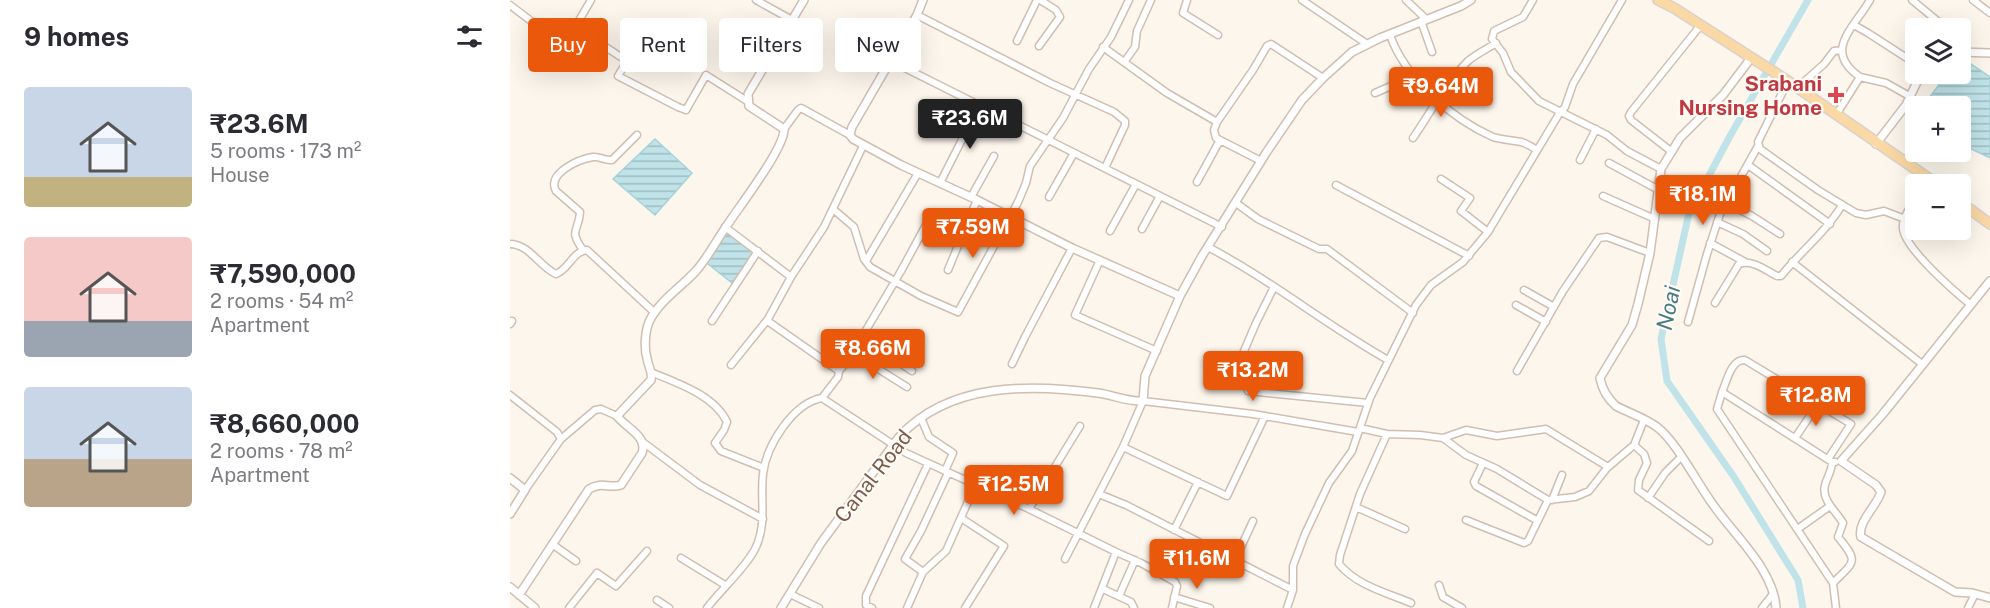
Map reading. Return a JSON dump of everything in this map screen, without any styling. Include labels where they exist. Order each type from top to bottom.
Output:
[{"type":"main road","points":[[1658,0],[1673,4],[1700,26],[1836,115],[1916,174]]},
{"type":"main road","points":[[1971,210],[1990,224]]},
{"type":"street","points":[[580,18],[591,0]]},
{"type":"street","points":[[756,0],[788,18]]},
{"type":"street","points":[[793,18],[804,0]]},
{"type":"street","points":[[915,18],[923,0]]},
{"type":"street","points":[[1017,41],[1039,0],[1056,10],[1060,17],[1039,46]]},
{"type":"street","points":[[833,209],[854,227],[866,261],[880,274],[958,312],[1026,183],[1030,166],[1076,95],[1129,0]]},
{"type":"street","points":[[1125,62],[1135,47],[1137,31],[1151,0]]},
{"type":"street","points":[[1187,0],[1183,13],[1218,35]]},
{"type":"street","points":[[1302,0],[1367,44]]},
{"type":"street","points":[[1406,0],[1423,20],[1432,52]]},
{"type":"street","points":[[1065,559],[1123,447],[1143,401],[1144,386],[1180,296],[1261,161],[1302,100],[1353,52],[1471,0]]},
{"type":"street","points":[[1533,0],[1523,17],[1494,31],[1492,39],[1503,53],[1511,72],[1539,101],[1607,135],[1627,151],[1661,169]]},
{"type":"street","points":[[1287,608],[1293,590],[1293,566],[1305,534],[1329,483],[1352,451],[1367,407],[1413,313],[1431,285],[1446,276],[1469,256],[1488,232],[1565,107],[1573,84],[1622,0]]},
{"type":"street","points":[[1870,0],[1845,38],[1842,50],[1845,64],[1860,77],[1886,83],[1909,96]]},
{"type":"street","points":[[1912,0],[1934,18]]},
{"type":"street","points":[[1973,0],[1990,13]]},
{"type":"street","points":[[510,5],[528,19]]},
{"type":"street","points":[[917,15],[1114,112],[1126,122],[1105,168]]},
{"type":"street","points":[[1672,152],[1629,116],[1700,26]]},
{"type":"street","points":[[1854,26],[1905,57]]},
{"type":"street","points":[[1390,35],[1395,51],[1414,75],[1453,114],[1496,138],[1522,142],[1537,150]]},
{"type":"street","points":[[1413,138],[1437,98],[1469,60],[1496,43]]},
{"type":"street","points":[[1261,161],[1220,140],[1214,134],[1217,122],[1269,44],[1323,78]]},
{"type":"street","points":[[1103,47],[1167,93],[1217,122]]},
{"type":"street","points":[[608,49],[627,61],[618,76],[686,110],[706,75],[747,101],[749,106],[784,129]]},
{"type":"street","points":[[1797,88],[1824,64],[1834,51],[1842,50]]},
{"type":"street","points":[[1971,51],[1990,53]]},
{"type":"street","points":[[1754,60],[1680,138],[1661,169],[1650,253],[1632,325],[1600,378],[1602,389],[1610,401],[1658,428],[1681,457],[1714,507],[1747,547],[1764,574],[1773,594],[1776,608]]},
{"type":"street","points":[[747,101],[748,94],[761,72]]},
{"type":"street","points":[[850,135],[884,72]]},
{"type":"street","points":[[911,72],[1222,227]]},
{"type":"street","points":[[1375,93],[1414,75]]},
{"type":"street","points":[[1836,115],[1860,77]]},
{"type":"street","points":[[1688,322],[1717,222],[1758,146],[1784,79]]},
{"type":"street","points":[[1876,144],[1905,105]]},
{"type":"street","points":[[940,183],[979,106]]},
{"type":"street","points":[[764,468],[721,451],[716,443],[727,422],[724,416],[700,394],[653,373],[646,358],[646,341],[648,323],[697,270],[760,178],[784,134],[784,129],[798,110],[805,108],[850,135],[863,146],[1072,248],[1180,296]]},
{"type":"street","points":[[1580,160],[1596,129]]},
{"type":"street","points":[[637,135],[612,160],[595,157],[564,168],[554,182],[554,186],[556,191],[580,212],[574,234],[583,250],[592,254],[656,313]]},
{"type":"street","points":[[1197,182],[1220,140]]},
{"type":"street","points":[[731,365],[768,319],[791,277],[824,227],[863,146]]},
{"type":"street","points":[[1758,146],[1760,150],[1818,190],[1861,215],[1884,210],[1905,219],[1902,230],[1905,234]]},
{"type":"street","points":[[1049,197],[1074,153]]},
{"type":"street","points":[[948,270],[974,199],[994,156]]},
{"type":"street","points":[[1609,163],[1657,189]]},
{"type":"street","points":[[1748,165],[1830,224]]},
{"type":"street","points":[[866,261],[918,173]]},
{"type":"street","points":[[1441,179],[1470,198],[1461,212],[1488,232]]},
{"type":"street","points":[[1110,231],[1136,184]]},
{"type":"street","points":[[1335,185],[1469,256]]},
{"type":"street","points":[[1142,230],[1160,196]]},
{"type":"street","points":[[1603,196],[1655,219]]},
{"type":"street","points":[[1236,203],[1273,227],[1319,249],[1327,249],[1413,313]]},
{"type":"street","points":[[1726,203],[1780,234]]},
{"type":"street","points":[[1710,243],[1779,277],[1830,224],[1842,205]]},
{"type":"street","points":[[1717,222],[1743,234],[1767,251]]},
{"type":"street","points":[[707,608],[756,547],[763,519],[764,468],[781,429],[796,411],[822,398],[838,377],[839,371],[853,353],[926,225]]},
{"type":"street","points":[[725,228],[791,277]]},
{"type":"street","points":[[1517,371],[1593,243],[1599,238],[1607,237],[1650,253]]},
{"type":"street","points":[[1909,240],[1929,268],[1971,305]]},
{"type":"street","points":[[510,244],[516,244],[525,249],[556,274],[561,272],[583,250]]},
{"type":"street","points":[[1208,247],[1243,266],[1363,346],[1388,360]]},
{"type":"street","points":[[1012,364],[1072,248]]},
{"type":"street","points":[[712,321],[758,251]]},
{"type":"street","points":[[1100,260],[1075,315],[1157,351]]},
{"type":"street","points":[[1714,303],[1734,270],[1739,264],[1745,262]]},
{"type":"street","points":[[1792,262],[1922,364]]},
{"type":"street","points":[[1841,461],[1882,415],[1990,281]]},
{"type":"street","points":[[1233,377],[1274,286]]},
{"type":"street","points":[[1524,290],[1554,307]]},
{"type":"street","points":[[1516,306],[1546,322]]},
{"type":"street","points":[[768,319],[769,322],[839,371]]},
{"type":"street","points":[[862,337],[912,371]]},
{"type":"street","points":[[853,353],[907,387]]},
{"type":"street","points":[[1833,582],[1851,565],[1853,559],[1851,552],[1838,537],[1843,523],[1830,506],[1824,489],[1832,469],[1830,460],[1851,424],[1740,359],[1735,362],[1722,392],[1718,409],[1833,582],[1836,608]]},
{"type":"street","points":[[617,416],[649,384],[653,373]]},
{"type":"street","name":"Canal Road","points":[[781,608],[821,543],[892,444],[921,418],[969,394],[1004,390],[1081,391],[1387,434],[1443,438]]},
{"type":"street","points":[[1248,391],[1367,407]]},
{"type":"street","points":[[1722,392],[1830,460],[1841,461],[1876,485],[1881,492],[1859,534],[1862,538],[1955,592],[1990,598]]},
{"type":"street","points":[[510,395],[557,432],[561,439]]},
{"type":"street","points":[[822,398],[892,444],[928,464],[1029,509],[1175,582],[1172,608]]},
{"type":"street","points":[[1795,438],[1818,404]]},
{"type":"street","points":[[510,514],[561,439],[595,410],[601,409],[617,416],[644,443],[700,484],[763,519]]},
{"type":"street","points":[[1123,447],[1227,496],[1265,416]]},
{"type":"street","points":[[921,418],[929,437],[953,453],[921,531],[904,559],[923,572]]},
{"type":"street","points":[[1443,438],[1466,455],[1497,469],[1550,500],[1584,495],[1608,467],[1635,445],[1644,420]]},
{"type":"street","points":[[1029,509],[1080,426]]},
{"type":"street","points":[[1443,438],[1466,429],[1497,436],[1546,429],[1608,467]]},
{"type":"street","points":[[1387,434],[1372,464],[1356,507],[1339,564],[1356,579],[1411,603]]},
{"type":"street","points":[[519,594],[589,489],[598,484],[621,485],[642,453],[644,443]]},
{"type":"street","points":[[1635,445],[1647,459],[1638,490],[1710,541]]},
{"type":"street","points":[[1648,498],[1665,473],[1681,457]]},
{"type":"street","points":[[1483,463],[1474,482],[1476,486],[1538,521]]},
{"type":"street","points":[[872,608],[866,605],[866,596],[928,464]]},
{"type":"street","points":[[1466,520],[1524,543],[1528,542],[1562,476]]},
{"type":"street","points":[[510,478],[525,489]]},
{"type":"street","points":[[1174,530],[1198,482]]},
{"type":"street","points":[[907,608],[923,572],[946,552],[975,486]]},
{"type":"street","points":[[1099,494],[1126,505],[1293,590]]},
{"type":"street","points":[[1799,528],[1830,506]]},
{"type":"street","points":[[1356,507],[1404,530]]},
{"type":"street","points":[[961,518],[1004,546],[965,608]]},
{"type":"street","points":[[1235,560],[1253,521]]},
{"type":"street","points":[[552,544],[576,561]]},
{"type":"street","points":[[569,608],[597,573],[616,586],[647,551]]},
{"type":"street","points":[[1094,608],[1116,552]]},
{"type":"street","points":[[681,558],[724,585]]},
{"type":"street","points":[[1119,596],[1135,561]]},
{"type":"street","points":[[1439,585],[1443,597],[1462,608]]},
{"type":"street","points":[[510,587],[535,608]]},
{"type":"street","points":[[1103,589],[1134,604],[1134,608]]},
{"type":"street","points":[[790,594],[819,608]]},
{"type":"street","points":[[1762,608],[1773,594]]},
{"type":"street","points":[[1968,608],[1975,594]]},
{"type":"street","points":[[1174,597],[1210,608]]},
{"type":"street","points":[[657,600],[669,608]]},
{"type":"water","points":[[1971,64],[1990,77],[1990,158],[1971,149],[1971,96],[1930,96],[1940,84],[1971,84]]},
{"type":"water","points":[[655,139],[692,173],[655,215],[613,179]]},
{"type":"water","points":[[727,233],[754,252],[732,283],[707,263]]},
{"type":"waterway","name":"Noai","points":[[1803,608],[1798,580],[1734,477],[1667,381],[1661,339],[1689,213],[1808,0]]},
{"type":"place","name":"Srabani Nursing Home","points":[[1836,95]]}]
